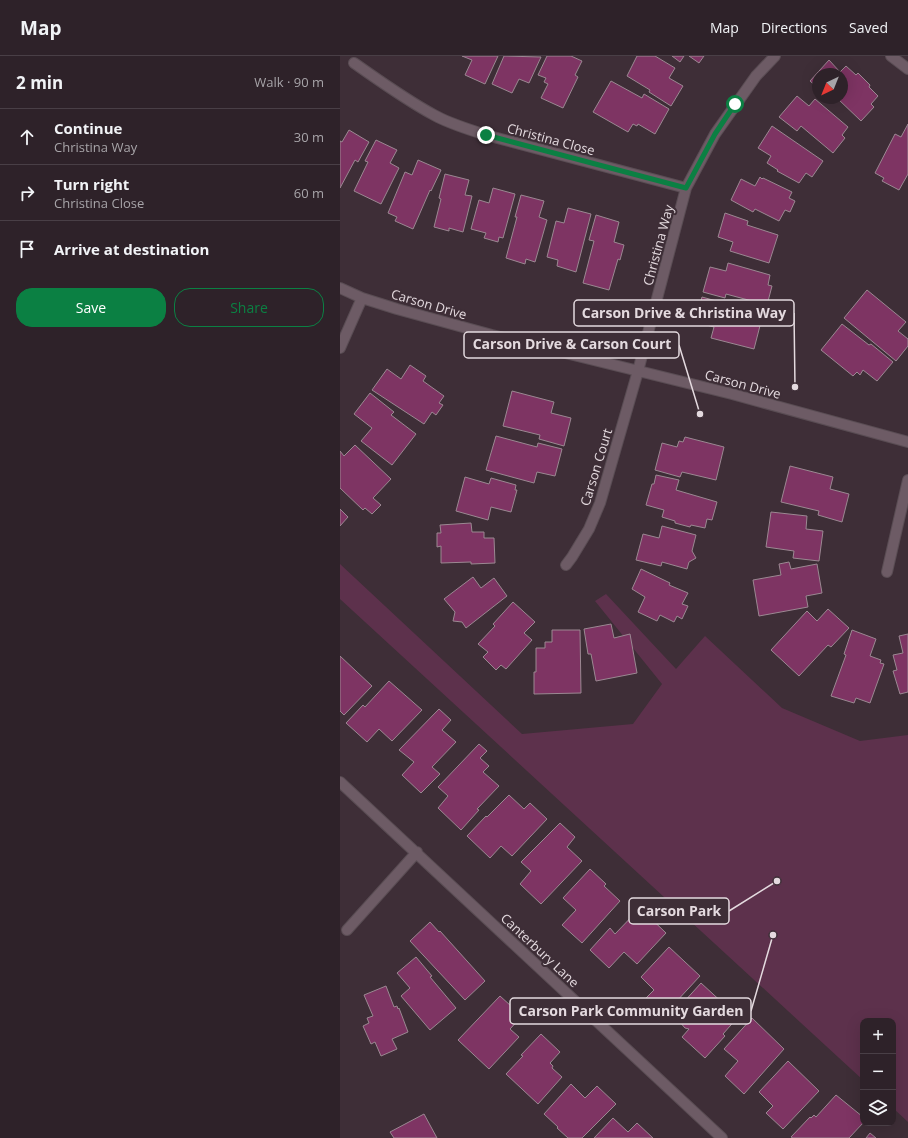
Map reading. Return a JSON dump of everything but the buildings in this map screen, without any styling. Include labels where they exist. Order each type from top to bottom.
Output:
[{"type":"street","name":"Christina Way","points":[[638,371],[686,188],[719,128],[756,76],[775,56]]},
{"type":"street","points":[[891,56],[908,69]]},
{"type":"street","name":"Christina Close","points":[[354,63],[418,106],[453,124],[486,135],[686,188]]},
{"type":"street","name":"Carson Drive","points":[[340,288],[362,298],[492,335],[732,394],[908,442]]},
{"type":"street","points":[[340,348],[362,298]]},
{"type":"street","name":"Carson Court","points":[[566,565],[589,529],[600,503],[638,371]]},
{"type":"street","points":[[887,572],[908,480]]},
{"type":"street","name":"Canterbury Lane","points":[[340,782],[417,852],[722,1138]]},
{"type":"street","points":[[347,930],[417,852]]},
{"type":"shaded area","points":[[340,564],[522,734],[633,724],[662,684],[595,601],[606,594],[676,669],[705,636],[782,708],[860,741],[908,735],[908,1122],[896,1111],[896,1018],[860,1018],[860,1077],[340,599]]},
{"type":"place","name":"Carson Drive & Christina Way","points":[[795,387]]},
{"type":"place","name":"Carson Drive & Carson Court","points":[[700,414]]},
{"type":"place","name":"Carson Park","points":[[777,881]]},
{"type":"place","name":"Carson Park Community Garden","points":[[773,935]]},
{"type":"route","points":[[486,135],[686,188],[715,134],[735,104]]}]
